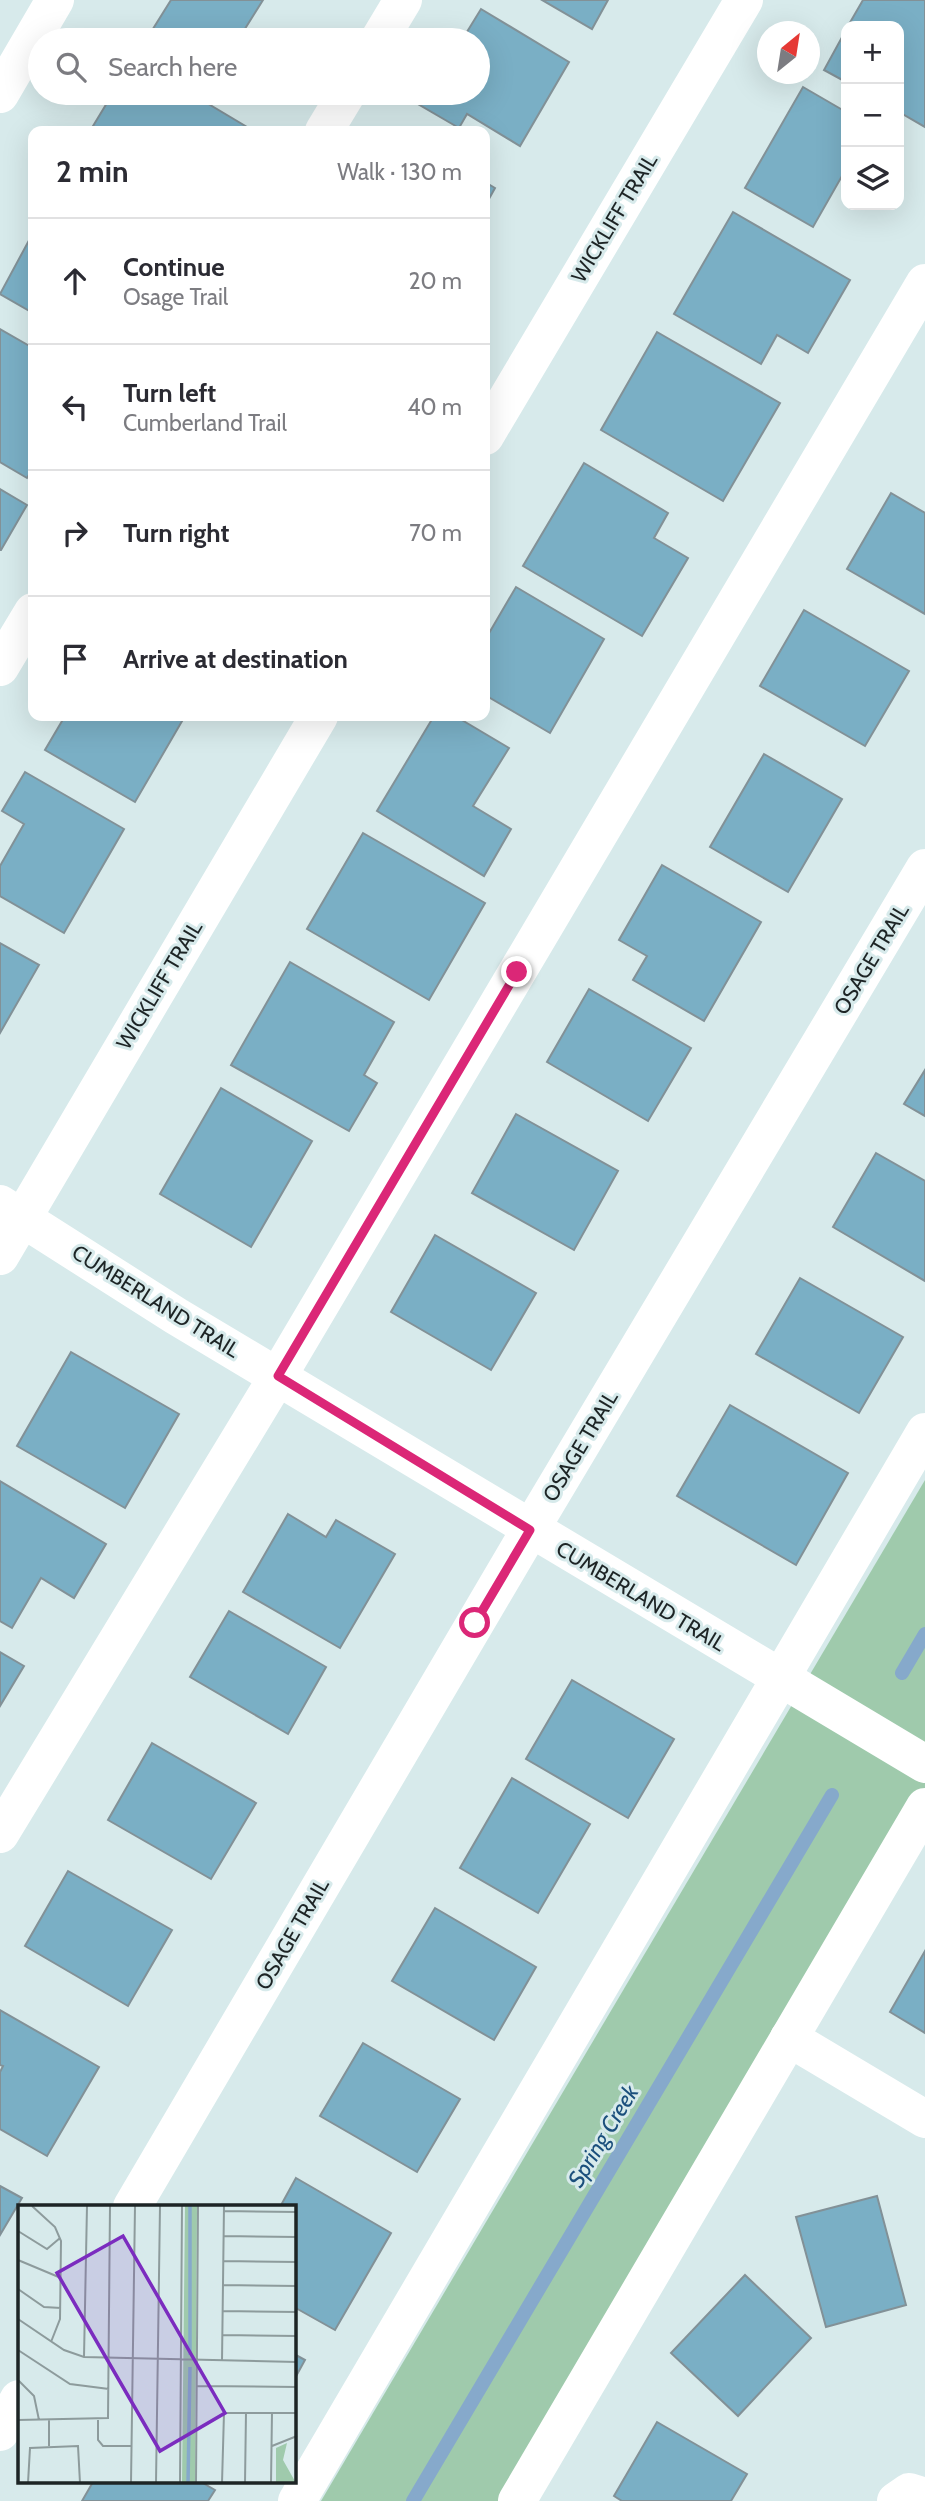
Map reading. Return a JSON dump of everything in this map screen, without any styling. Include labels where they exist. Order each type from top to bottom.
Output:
[{"type":"street","points":[[37,28],[55,0]]},
{"type":"street","points":[[386,28],[403,0]]},
{"type":"street","name":"WICKLIFF TRAIL","points":[[490,428],[744,0]]},
{"type":"street","points":[[3,80],[28,42]]},
{"type":"street","points":[[327,126],[340,105]]},
{"type":"street","points":[[0,1834],[278,1376],[925,283]]},
{"type":"street","points":[[0,667],[28,620]]},
{"type":"street","name":"WICKLIFF TRAIL","points":[[0,1256],[10,1211],[316,721]]},
{"type":"street","name":"OSAGE TRAIL","points":[[133,2205],[530,1530],[925,868]]},
{"type":"street","name":"CUMBERLAND TRAIL","points":[[10,1211],[176,1316],[530,1530],[925,1764]]},
{"type":"street","points":[[297,2501],[925,1433]]},
{"type":"street","points":[[517,2501],[925,1807]]},
{"type":"street","points":[[789,2038],[925,2119]]},
{"type":"street","points":[[0,2432],[18,2401]]},
{"type":"green space","points":[[925,1480],[925,1790],[510,2501],[321,2501]]},
{"type":"building","points":[[171,0],[263,0],[246,28],[154,28]]},
{"type":"building","points":[[542,0],[608,0],[592,29]]},
{"type":"building","points":[[863,0],[925,0],[925,127],[904,115],[904,21],[851,21]]},
{"type":"building","points":[[481,9],[569,62],[520,146],[467,114],[460,126],[456,126],[420,105],[490,105],[490,28],[469,28]]},
{"type":"building","points":[[841,39],[841,79],[824,70]]},
{"type":"building","points":[[803,87],[841,109],[841,178],[813,227],[745,188]]},
{"type":"building","points":[[106,105],[210,105],[245,126],[93,126]]},
{"type":"building","points":[[733,212],[850,280],[808,353],[777,335],[761,364],[674,314]]},
{"type":"building","points":[[28,242],[28,310],[0,294]]},
{"type":"building","points":[[0,329],[28,345],[28,476],[0,462]]},
{"type":"building","points":[[657,332],[780,403],[723,501],[601,430]]},
{"type":"building","points":[[584,463],[668,513],[654,538],[688,558],[642,636],[523,566]]},
{"type":"building","points":[[0,489],[27,505],[1,550],[0,550]]},
{"type":"building","points":[[891,493],[925,513],[925,614],[847,569]]},
{"type":"building","points":[[516,587],[604,639],[550,733],[490,698],[490,631]]},
{"type":"building","points":[[804,610],[909,671],[865,746],[760,686]]},
{"type":"building","points":[[62,721],[182,721],[135,802],[45,750]]},
{"type":"building","points":[[431,721],[463,721],[509,748],[473,806],[511,829],[484,876],[377,811]]},
{"type":"building","points":[[764,754],[842,799],[788,892],[710,847]]},
{"type":"building","points":[[25,772],[124,829],[64,933],[0,896],[0,866],[24,824],[2,811]]},
{"type":"building","points":[[363,833],[485,903],[429,1000],[307,929]]},
{"type":"building","points":[[662,865],[761,922],[704,1021],[633,980],[647,956],[619,940]]},
{"type":"building","points":[[0,943],[39,965],[0,1033]]},
{"type":"building","points":[[290,962],[394,1022],[364,1075],[377,1083],[349,1131],[231,1065]]},
{"type":"building","points":[[589,989],[691,1048],[648,1121],[547,1062]]},
{"type":"building","points":[[925,1070],[925,1116],[904,1104]]},
{"type":"building","points":[[221,1088],[312,1141],[251,1247],[160,1194]]},
{"type":"building","points":[[516,1114],[618,1171],[574,1250],[472,1193]]},
{"type":"building","points":[[876,1153],[925,1181],[925,1281],[833,1227]]},
{"type":"building","points":[[435,1235],[536,1293],[491,1370],[391,1312]]},
{"type":"building","points":[[800,1278],[903,1337],[859,1413],[756,1354]]},
{"type":"building","points":[[71,1352],[179,1414],[125,1508],[17,1446]]},
{"type":"building","points":[[730,1405],[848,1473],[796,1565],[677,1496]]},
{"type":"building","points":[[0,1481],[106,1544],[74,1598],[41,1578],[12,1628],[0,1621]]},
{"type":"building","points":[[288,1514],[326,1537],[336,1520],[395,1554],[340,1648],[243,1592]]},
{"type":"building","points":[[229,1611],[326,1667],[288,1734],[190,1677]]},
{"type":"building","points":[[0,1652],[24,1666],[0,1706]]},
{"type":"building","points":[[572,1680],[674,1739],[628,1818],[526,1759]]},
{"type":"building","points":[[152,1743],[256,1803],[211,1879],[108,1820]]},
{"type":"building","points":[[512,1778],[590,1824],[538,1913],[460,1868]]},
{"type":"building","points":[[68,1871],[172,1930],[128,2006],[25,1946]]},
{"type":"building","points":[[435,1908],[536,1967],[494,2040],[392,1981]]},
{"type":"building","points":[[925,1951],[925,2033],[890,2012]]},
{"type":"building","points":[[0,2010],[99,2067],[47,2156],[0,2129],[0,2072],[3,2066],[0,2065]]},
{"type":"building","points":[[363,2043],[460,2099],[417,2172],[320,2116]]},
{"type":"building","points":[[296,2178],[391,2233],[335,2330],[296,2308],[296,2205],[281,2205]]},
{"type":"building","points":[[0,2186],[22,2198],[0,2235]]},
{"type":"building","points":[[877,2196],[906,2305],[826,2327],[796,2217]]},
{"type":"building","points":[[745,2275],[811,2338],[738,2416],[671,2353]]},
{"type":"building","points":[[296,2355],[305,2360],[296,2376]]},
{"type":"building","points":[[657,2422],[747,2474],[731,2501],[622,2501],[614,2496]]},
{"type":"building","points":[[92,2484],[204,2484],[215,2490],[208,2501],[82,2501]]},
{"type":"waterway","name":"Spring Creek","points":[[902,1673],[925,1634]]},
{"type":"waterway","name":"Spring Creek","points":[[413,2501],[832,1795]]},
{"type":"route","points":[[475,1623],[530,1530],[278,1376],[517,972]]}]
